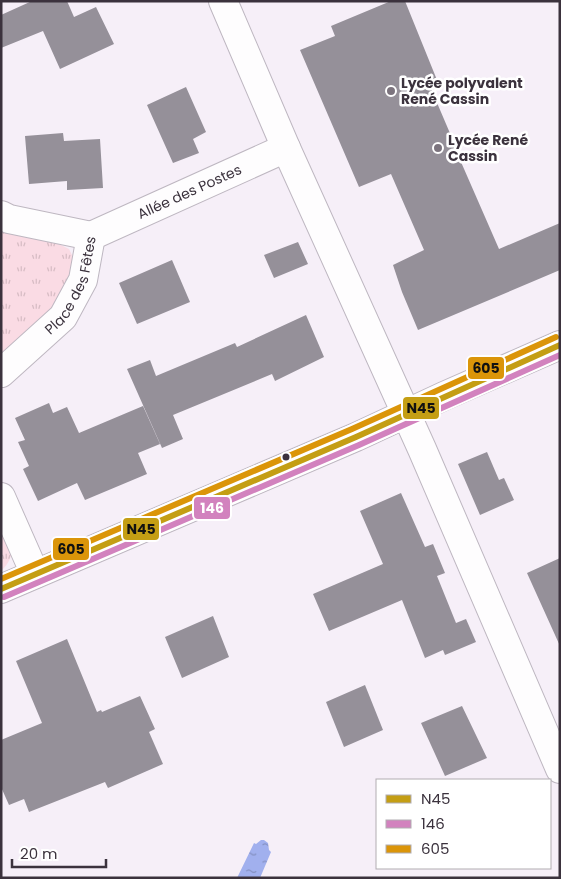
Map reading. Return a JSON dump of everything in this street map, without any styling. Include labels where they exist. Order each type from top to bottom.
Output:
[{"type":"street","points":[[223,1],[286,148],[406,414],[560,769]]},
{"type":"street","name":"Allée des Postes","points":[[91,236],[286,148]]},
{"type":"street","name":"Place des Fêtes","points":[[1,215],[8,219],[91,236],[82,280],[63,317],[1,372]]},
{"type":"street","points":[[1,589],[219,496],[560,345]]},
{"type":"street","points":[[1,497],[35,574]]},
{"type":"green space","points":[[1,227],[61,245],[69,249],[75,261],[65,294],[58,306],[43,321],[1,355]]},
{"type":"green space","points":[[1,518],[10,540],[11,552],[7,564],[1,571]]},
{"type":"water","points":[[261,840],[268,843],[271,852],[260,878],[237,878],[254,843],[256,844]]},
{"type":"building","points":[[32,1],[67,1],[74,17],[96,7],[114,44],[60,69],[43,31],[1,48],[1,15]]},
{"type":"building","points":[[391,1],[405,1],[437,80],[429,84],[499,249],[560,223],[560,270],[418,330],[393,265],[424,250],[391,174],[359,187],[300,50],[335,36],[331,26]]},
{"type":"building","points":[[186,87],[206,132],[193,139],[199,153],[173,163],[147,105]]},
{"type":"building","points":[[63,133],[64,141],[100,139],[103,188],[67,190],[67,181],[29,184],[25,136]]},
{"type":"building","points":[[298,242],[308,264],[274,278],[264,255]]},
{"type":"building","points":[[172,260],[190,302],[137,324],[119,283]]},
{"type":"building","points":[[306,315],[324,357],[275,381],[272,374],[173,415],[183,439],[162,448],[127,369],[150,360],[156,376],[235,343],[237,347]]},
{"type":"building","points":[[49,403],[53,413],[67,407],[79,433],[143,406],[160,444],[138,453],[147,474],[85,500],[77,483],[38,501],[23,469],[29,466],[18,442],[25,440],[15,418]]},
{"type":"building","points":[[487,452],[499,480],[504,478],[514,500],[480,515],[458,464]]},
{"type":"building","points":[[401,493],[425,547],[433,544],[445,573],[437,576],[456,623],[466,619],[476,642],[445,655],[443,650],[425,658],[402,600],[329,631],[313,594],[383,564],[360,511]]},
{"type":"building","points":[[560,558],[560,646],[527,573]]},
{"type":"building","points":[[213,616],[229,657],[182,678],[165,637]]},
{"type":"building","points":[[67,639],[97,712],[101,710],[102,712],[140,696],[155,729],[149,732],[163,764],[108,788],[105,782],[29,812],[24,799],[9,805],[1,787],[1,740],[42,723],[16,661]]},
{"type":"building","points":[[365,685],[383,730],[344,747],[326,702]]},
{"type":"building","points":[[462,706],[487,758],[445,776],[421,723]]},
{"type":"transit line","name":"605","points":[[1,579],[352,429],[556,337]]},
{"type":"transit line","name":"N45","points":[[1,589],[356,437],[560,345]]},
{"type":"transit line","name":"146","points":[[4,597],[359,445],[560,355]]},
{"type":"place","name":"Lycée polyvalent René Cassin","points":[[391,91]]},
{"type":"place","name":"Lycée René Cassin","points":[[438,148]]}]
